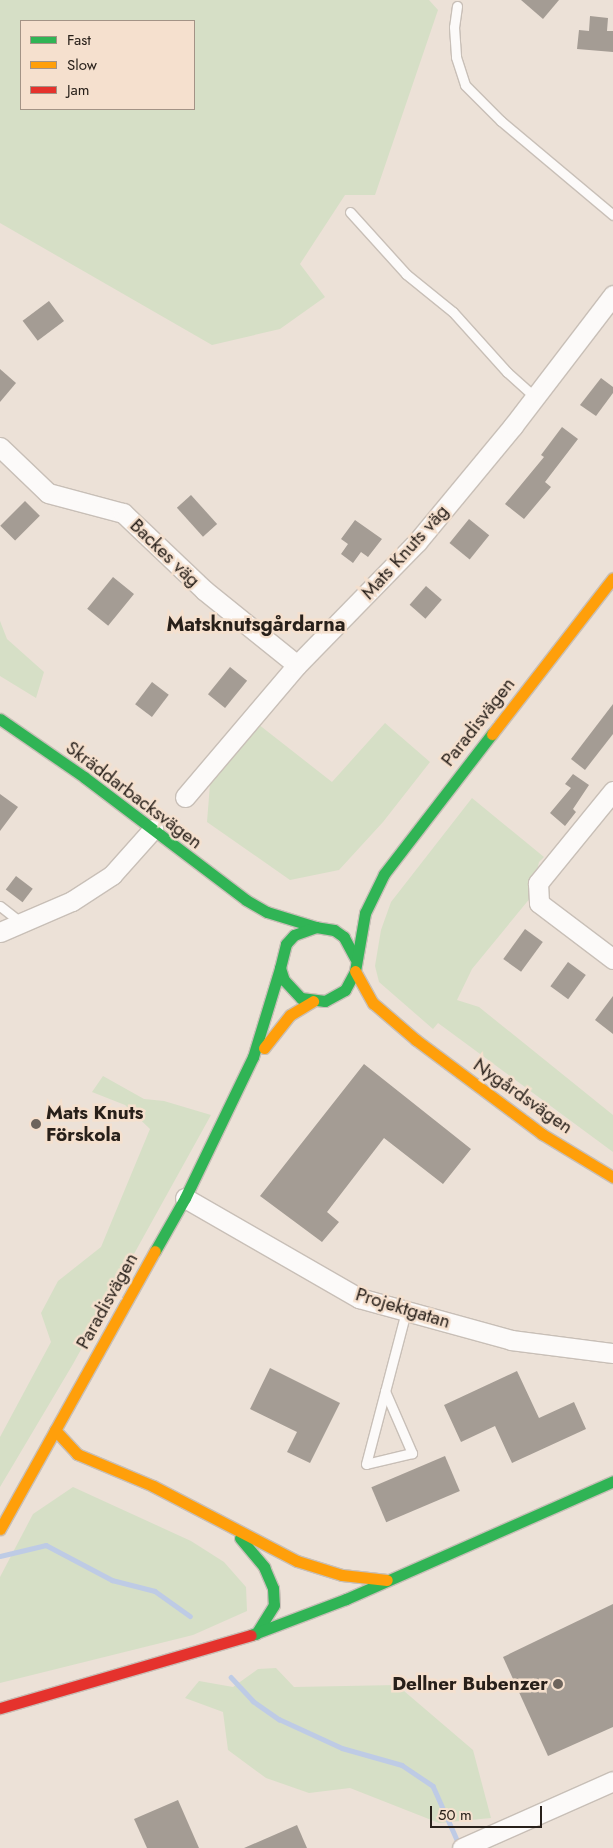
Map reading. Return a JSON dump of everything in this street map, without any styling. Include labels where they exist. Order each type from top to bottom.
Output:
[{"type":"main road","name":"Paradisvägen","points":[[320,927],[347,917],[374,890],[461,772],[613,578]]},
{"type":"main road","name":"Skräddarbacksvägen","points":[[0,719],[153,828],[246,900],[267,912],[320,927]]},
{"type":"main road","name":"Paradisvägen","points":[[355,958],[365,914],[374,890]]},
{"type":"main road","name":"Skräddarbacksvägen","points":[[246,900],[269,928]]},
{"type":"main road","points":[[281,955],[294,935],[320,927],[344,937],[355,958],[355,971],[345,990],[325,1001]]},
{"type":"main road","points":[[276,941],[281,955],[280,968],[291,990],[313,1001],[325,1001],[341,1005]]},
{"type":"main road","name":"Paradisvägen","points":[[0,1529],[185,1198],[240,1087],[262,1035],[280,968]]},
{"type":"main road","name":"Nygårdsvägen","points":[[355,971],[364,992],[373,1003],[416,1040],[542,1134],[613,1177]]},
{"type":"main road","name":"Paradisvägen","points":[[240,1087],[276,1030],[290,1015],[313,1001]]},
{"type":"main road","name":"Nygårdsvägen","points":[[370,1016],[416,1040]]},
{"type":"main road","points":[[55,1430],[78,1435]]},
{"type":"main road","points":[[55,1430],[77,1454],[153,1486]]},
{"type":"main road","points":[[109,1454],[153,1486],[234,1532],[319,1570],[391,1580]]},
{"type":"main road","points":[[0,1708],[256,1634],[391,1580],[613,1481]]},
{"type":"main road","points":[[234,1532],[257,1557],[272,1588],[274,1605],[256,1634]]},
{"type":"main road","points":[[234,1653],[268,1642]]},
{"type":"main road","points":[[0,1719],[57,1705]]},
{"type":"street","name":"Mats Knuts väg","points":[[185,797],[297,665],[417,542],[535,397],[613,295]]},
{"type":"street","name":"Backes väg","points":[[0,447],[48,493],[123,513],[204,590],[297,665]]},
{"type":"street","points":[[613,791],[538,883],[539,903],[613,959]]},
{"type":"street","points":[[0,932],[72,901],[112,875],[153,828]]},
{"type":"street","name":"Projektgatan","points":[[185,1198],[359,1298],[511,1340],[613,1353]]},
{"type":"street","points":[[462,1848],[613,1780]]},
{"type":"lane","points":[[457,6],[454,27],[456,57],[465,85],[501,121],[613,215]]},
{"type":"lane","points":[[350,212],[406,274],[454,312],[507,372],[535,397]]},
{"type":"lane","points":[[0,906],[22,923]]},
{"type":"lane","points":[[385,1391],[412,1453],[366,1464],[385,1391],[406,1311]]},
{"type":"green space","points":[[0,0],[429,0],[438,10],[375,195],[345,195],[300,264],[325,297],[280,329],[212,345],[0,223]]},
{"type":"green space","points":[[0,621],[7,639],[44,672],[36,698],[0,676]]},
{"type":"green space","points":[[385,723],[430,762],[383,822],[339,870],[290,880],[207,822],[210,784],[258,724],[332,782]]},
{"type":"green space","points":[[472,798],[544,857],[539,862],[531,897],[472,969],[457,1000],[479,1007],[613,1115],[613,1152],[438,1023],[433,1029],[379,982],[375,966],[381,930],[391,902]]},
{"type":"green space","points":[[103,1076],[144,1099],[164,1101],[211,1115],[73,1364],[0,1487],[0,1437],[51,1342],[41,1313],[58,1281],[101,1247],[150,1129],[125,1105],[92,1092]]},
{"type":"green space","points":[[73,1487],[191,1541],[224,1562],[246,1587],[247,1611],[193,1635],[0,1683],[0,1577],[33,1514]]},
{"type":"green space","points":[[276,1668],[294,1687],[397,1685],[473,1750],[491,1818],[439,1823],[350,1788],[309,1793],[266,1778],[228,1750],[223,1712],[185,1698],[199,1681],[233,1687],[258,1669]]},
{"type":"building","points":[[521,0],[559,0],[543,19]]},
{"type":"building","points":[[590,16],[608,18],[607,31],[613,31],[613,52],[577,49],[579,30],[589,31]]},
{"type":"building","points":[[49,301],[64,321],[38,341],[23,321]]},
{"type":"building","points":[[0,369],[16,383],[0,402]]},
{"type":"building","points":[[601,378],[613,387],[613,393],[596,416],[580,405]]},
{"type":"building","points":[[562,427],[578,439],[545,482],[551,487],[524,519],[505,504],[544,457],[541,455]]},
{"type":"building","points":[[191,495],[217,524],[203,537],[177,508]]},
{"type":"building","points":[[25,501],[40,516],[15,541],[0,526]]},
{"type":"building","points":[[469,519],[489,535],[470,559],[449,543]]},
{"type":"building","points":[[355,520],[382,539],[368,557],[361,552],[353,563],[341,554],[348,544],[341,539]]},
{"type":"building","points":[[113,577],[134,594],[108,626],[87,609]]},
{"type":"building","points":[[426,586],[442,600],[425,619],[410,605]]},
{"type":"building","points":[[230,667],[247,681],[225,708],[208,694]]},
{"type":"building","points":[[152,682],[169,695],[152,717],[135,704]]},
{"type":"building","points":[[613,704],[613,734],[585,770],[571,759]]},
{"type":"building","points":[[573,774],[589,785],[573,809],[576,812],[565,826],[550,813],[571,788],[565,784]]},
{"type":"building","points":[[0,794],[18,807],[0,831]]},
{"type":"building","points":[[16,876],[33,889],[23,902],[6,890]]},
{"type":"building","points":[[525,929],[543,942],[521,972],[503,959]]},
{"type":"building","points":[[568,962],[586,975],[568,999],[550,986]]},
{"type":"building","points":[[613,996],[613,1034],[595,1020]]},
{"type":"building","points":[[364,1064],[471,1149],[443,1184],[384,1138],[327,1212],[339,1222],[322,1242],[260,1196]]},
{"type":"building","points":[[270,1368],[340,1403],[310,1463],[287,1452],[297,1432],[250,1409]]},
{"type":"building","points":[[517,1371],[539,1418],[574,1402],[586,1429],[512,1463],[495,1426],[461,1442],[444,1405]]},
{"type":"building","points":[[445,1456],[460,1491],[386,1522],[371,1487]]},
{"type":"building","name":"Dellner Bubenzer","points":[[613,1604],[613,1727],[548,1756],[503,1657]]},
{"type":"building","points":[[178,1800],[199,1848],[147,1848],[134,1819]]},
{"type":"building","points":[[297,1825],[307,1848],[244,1848]]},
{"type":"waterway","points":[[0,1556],[46,1545],[112,1580],[155,1591],[190,1616]]},
{"type":"waterway","points":[[231,1677],[253,1701],[279,1719],[342,1748],[402,1765],[433,1786],[459,1844]]},
{"type":"traffic: fast","points":[[0,719],[84,777],[246,900],[267,912],[316,927]]},
{"type":"traffic: fast","points":[[355,958],[344,937],[334,930],[316,927],[294,935],[286,944],[280,968],[284,980],[301,998],[325,1001],[345,990],[355,971],[365,913],[384,874],[492,734]]},
{"type":"traffic: fast","points":[[155,1251],[185,1198],[253,1057],[280,968]]},
{"type":"traffic: fast","points":[[251,1635],[346,1599],[613,1481]]},
{"type":"traffic: fast","points":[[240,1538],[264,1567],[273,1588],[274,1605],[256,1634]]},
{"type":"traffic: slow","points":[[492,734],[613,578]]},
{"type":"traffic: slow","points":[[355,971],[373,1003],[416,1040],[542,1134],[613,1177]]},
{"type":"traffic: slow","points":[[264,1048],[290,1015],[313,1001]]},
{"type":"traffic: slow","points":[[0,1529],[155,1251]]},
{"type":"traffic: slow","points":[[55,1430],[77,1454],[153,1486],[297,1561],[342,1575],[387,1580]]},
{"type":"traffic: jam","points":[[0,1708],[251,1635]]},
{"type":"place","name":"Mats Knuts Förskola","points":[[36,1124]]},
{"type":"place","name":"Dellner Bubenzer","points":[[558,1684]]},
{"type":"district","name":"Matsknutsgårdarna","points":[[256,624]]}]
